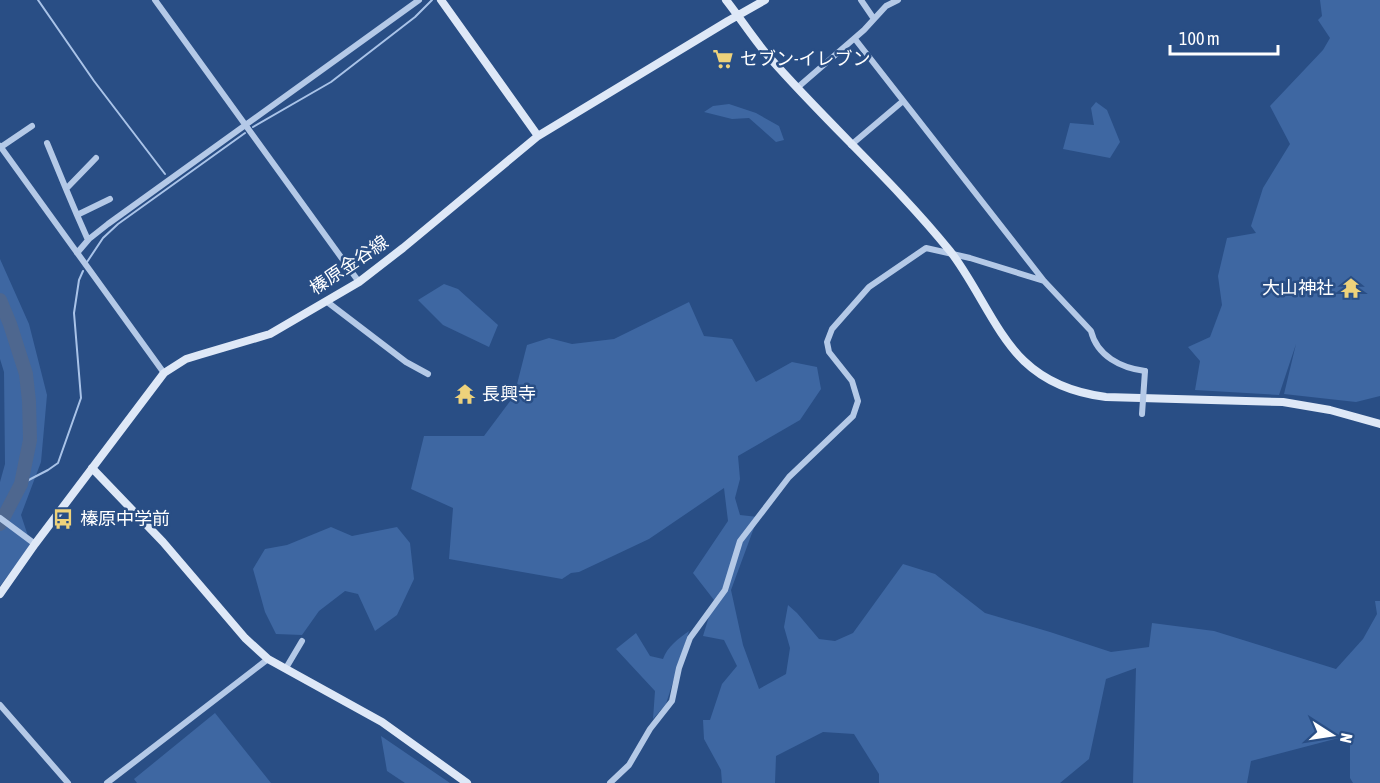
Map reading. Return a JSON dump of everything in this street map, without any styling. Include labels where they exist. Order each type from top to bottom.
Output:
[{"type":"street","points":[[155,0],[359,282]]},
{"type":"street","points":[[77,253],[88,240],[419,0]]},
{"type":"street","points":[[441,0],[538,136]]},
{"type":"street","points":[[726,0],[768,56],[921,217],[952,253],[1005,338],[1022,360],[1041,376],[1064,387],[1106,397],[1282,402],[1330,410],[1380,424]]},
{"type":"street","name":"榛原金谷線","points":[[0,594],[164,373],[186,359],[270,334],[359,282],[538,136],[765,0]]},
{"type":"street","points":[[861,0],[874,19]]},
{"type":"street","points":[[797,88],[855,39],[886,6],[898,0]]},
{"type":"street","points":[[855,39],[1044,281],[1090,331],[1092,338],[1104,353],[1124,367],[1145,371],[1142,414]]},
{"type":"street","points":[[852,145],[903,101]]},
{"type":"street","points":[[32,126],[0,146],[164,373]]},
{"type":"street","points":[[46,142],[88,240]]},
{"type":"street","points":[[66,189],[96,158]]},
{"type":"street","points":[[77,215],[110,199]]},
{"type":"street","points":[[610,783],[629,765],[650,729],[672,701],[679,668],[690,638],[725,590],[740,541],[789,477],[854,416],[858,401],[852,381],[829,352],[827,342],[832,329],[869,287],[926,248],[952,253],[1044,281]]},
{"type":"street","points":[[326,301],[406,362],[428,375]]},
{"type":"street","points":[[92,468],[163,542],[245,638],[268,658],[382,723],[468,783]]},
{"type":"street","points":[[0,518],[35,544]]},
{"type":"street","points":[[286,669],[302,641]]},
{"type":"street","points":[[107,783],[268,658]]},
{"type":"street","points":[[0,705],[68,783]]},
{"type":"shaded area","points":[[1320,0],[1380,0],[1380,396],[1356,402],[1284,394],[1296,344],[1279,395],[1195,390],[1200,361],[1188,347],[1210,337],[1222,305],[1218,276],[1227,238],[1256,233],[1251,226],[1263,188],[1290,144],[1270,106],[1323,50],[1330,38],[1318,20],[1322,16]]},
{"type":"shaded area","points":[[1096,102],[1107,110],[1120,142],[1110,158],[1063,149],[1070,123],[1094,125],[1091,108]]},
{"type":"shaded area","points":[[729,104],[756,113],[779,126],[784,140],[776,142],[749,118],[732,119],[704,112],[713,106]]},
{"type":"shaded area","points":[[0,259],[29,324],[47,395],[41,462],[21,515],[31,545],[0,586],[0,482],[5,464],[4,372],[0,359]]},
{"type":"shaded area","points":[[444,284],[458,289],[498,325],[489,347],[443,325],[418,300]]},
{"type":"shaded area","points":[[689,302],[704,336],[732,339],[756,382],[792,362],[817,367],[821,389],[800,420],[738,456],[740,479],[735,498],[740,515],[758,517],[731,590],[743,645],[759,689],[786,674],[790,648],[784,627],[788,605],[819,639],[835,641],[853,633],[903,564],[935,574],[985,613],[1111,652],[1149,647],[1152,623],[1214,631],[1336,669],[1363,639],[1377,614],[1375,601],[1380,601],[1380,783],[1353,783],[1350,778],[1350,735],[1251,761],[1247,783],[1133,783],[1136,668],[1106,679],[1089,759],[1060,783],[879,783],[879,774],[854,734],[823,732],[776,756],[775,783],[722,783],[721,770],[704,739],[703,720],[710,720],[722,684],[737,666],[724,640],[703,636],[714,600],[693,573],[728,521],[724,488],[649,539],[562,579],[449,559],[453,508],[411,489],[424,436],[484,436],[514,396],[527,345],[549,338],[572,344],[614,339]]},
{"type":"shaded area","points":[[331,527],[352,536],[397,527],[410,543],[414,579],[397,615],[375,631],[358,594],[345,591],[319,611],[302,635],[276,634],[265,612],[253,569],[265,549],[287,545]]},
{"type":"shaded area","points":[[689,631],[666,704],[653,719],[655,691],[616,649],[636,633],[650,656],[663,659],[670,647]]},
{"type":"shaded area","points":[[215,713],[271,783],[137,783],[134,779]]},
{"type":"shaded area","points":[[381,736],[450,783],[405,783],[387,771]]},
{"type":"waterway","points":[[38,0],[94,81],[165,174]]},
{"type":"waterway","points":[[253,127],[331,82],[415,17],[432,0]]},
{"type":"waterway","points":[[87,262],[103,238],[118,224],[245,133]]},
{"type":"waterway","points":[[21,484],[58,463],[81,398],[74,313],[79,280],[83,271]]},
{"type":"waterway","points":[[0,300],[26,374],[30,440],[21,484],[0,524]]},
{"type":"place","name":"セブン-イレブン","points":[[723,59]]},
{"type":"place","name":"大山神社","points":[[1351,288]]},
{"type":"place","name":"長興寺","points":[[465,394]]},
{"type":"place","name":"榛原中学前","points":[[63,519]]}]
